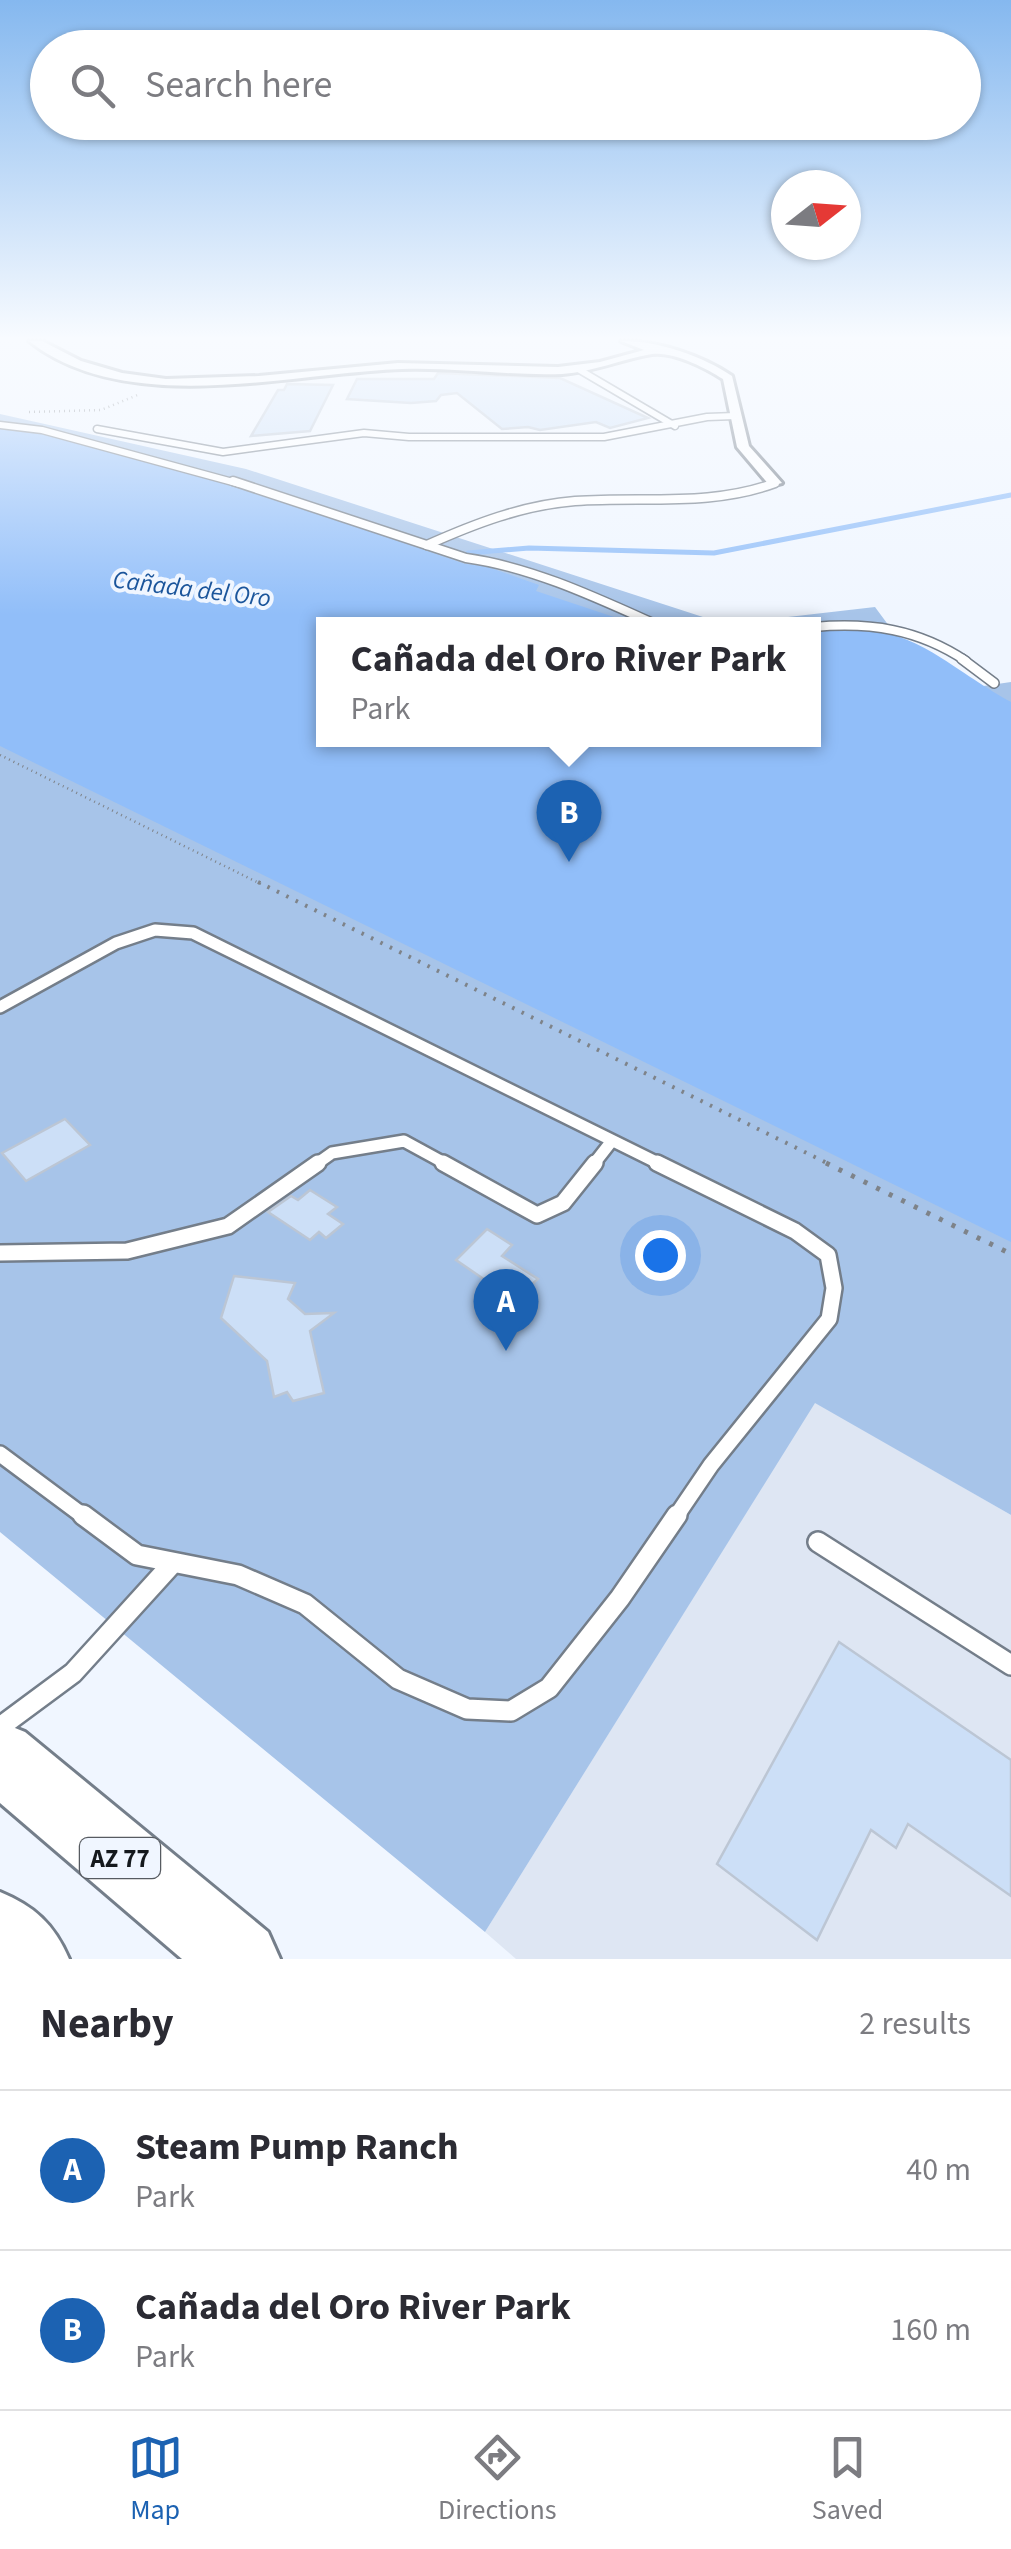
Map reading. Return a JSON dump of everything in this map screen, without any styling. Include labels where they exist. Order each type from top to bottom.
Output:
[{"type":"highway","name":"AZ 77","points":[[0,1757],[241,1959]]},
{"type":"highway","points":[[0,1930],[30,1959]]},
{"type":"street","points":[[739,432],[743,447],[775,483]]},
{"type":"lane","points":[[57,432],[239,482],[466,558],[494,562],[640,617]]},
{"type":"lane","points":[[110,432],[222,452],[364,433],[408,437],[604,437],[634,432]]},
{"type":"lane","points":[[427,545],[500,514],[530,507],[571,501],[720,496],[775,483]]},
{"type":"lane","points":[[821,628],[862,625],[914,633],[947,646],[994,684]]},
{"type":"lane","points":[[0,1007],[116,943],[155,930],[193,933],[432,1048],[610,1142],[795,1232],[828,1255],[834,1288],[829,1319],[710,1466],[620,1598],[550,1688],[511,1711],[467,1709],[398,1679],[305,1604],[238,1574],[137,1555],[0,1454]]},
{"type":"lane","points":[[0,1254],[127,1251],[228,1226],[332,1152],[404,1141],[537,1215],[562,1203],[610,1142]]},
{"type":"lane","points":[[818,1542],[1011,1665]]},
{"type":"lane","points":[[0,1728],[73,1673],[172,1564]]},
{"type":"path","points":[[0,755],[1011,1254]]},
{"type":"shaded area","points":[[0,432],[82,432],[246,469],[703,617],[316,617],[316,747],[821,747],[821,732],[845,706],[1011,682],[1011,1515],[815,1403],[485,1932],[0,1532]]},
{"type":"shaded area","points":[[875,607],[892,630],[821,637],[821,617],[789,617]]},
{"type":"shaded area","points":[[815,1402],[1011,1515],[1011,1959],[516,1959],[485,1932]]},
{"type":"water","name":"Cañada del Oro","points":[[0,432],[52,435],[239,486],[465,564],[485,566],[539,585],[536,591],[614,617],[316,617],[316,747],[821,747],[821,632],[875,631],[921,646],[1011,702],[1011,1242],[0,746]]},
{"type":"building","points":[[253,432],[293,432],[251,436]]},
{"type":"building","points":[[65,1119],[90,1145],[26,1181],[2,1153]]},
{"type":"building","points":[[310,1190],[337,1207],[328,1214],[343,1224],[326,1238],[319,1232],[310,1240],[268,1212],[291,1196],[298,1200]]},
{"type":"building","points":[[487,1229],[512,1245],[502,1256],[538,1279],[514,1300],[456,1260]]},
{"type":"building","points":[[234,1276],[295,1283],[288,1299],[305,1314],[334,1313],[310,1331],[324,1393],[293,1401],[287,1392],[274,1397],[267,1361],[221,1318]]},
{"type":"building","points":[[839,1642],[1011,1760],[1011,1896],[908,1824],[896,1848],[871,1830],[817,1940],[717,1864]]},
{"type":"waterway","points":[[468,553],[529,548],[714,553],[1011,495]]},
{"type":"place","name":"Cañada del Oro River Park","points":[[569,862]]},
{"type":"place","name":"Steam Pump Ranch","points":[[506,1351]]}]
